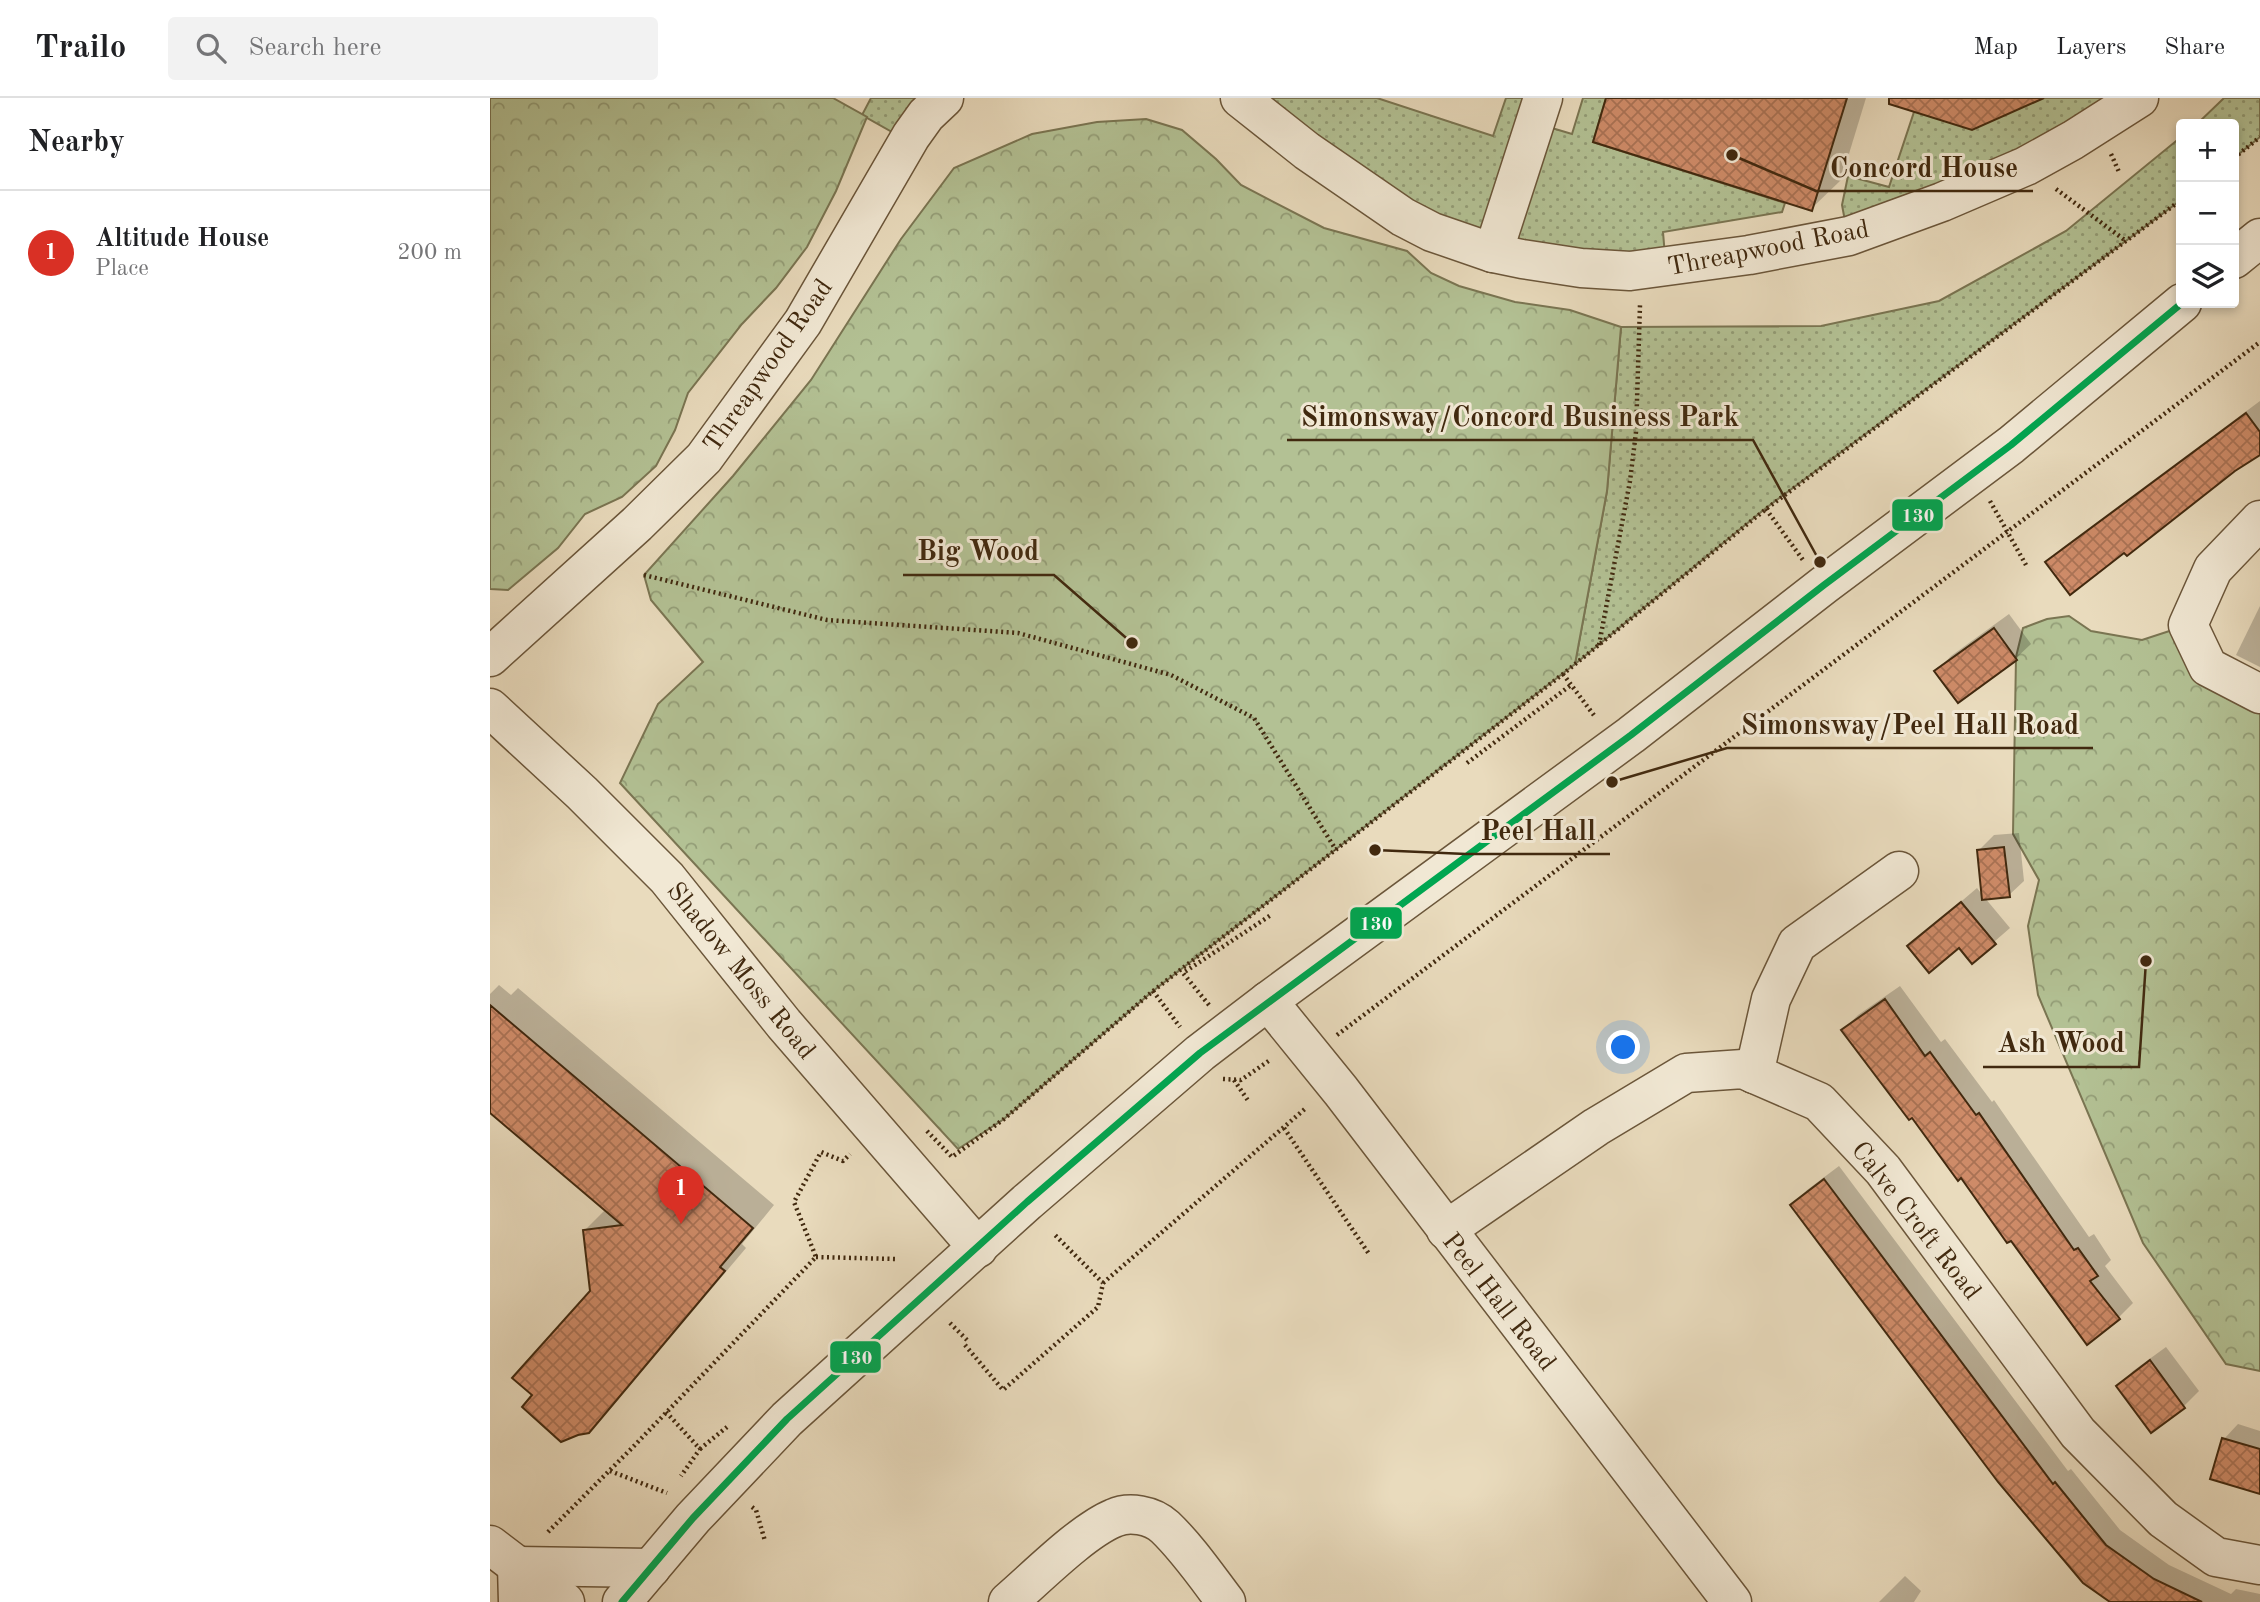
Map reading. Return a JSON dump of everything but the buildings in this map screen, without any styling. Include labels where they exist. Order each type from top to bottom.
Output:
[{"type":"street","name":"Threapwood Road","points":[[490,657],[637,524],[704,458],[803,322],[911,136],[926,115],[944,98]]},
{"type":"street","name":"Threapwood Road","points":[[1240,98],[1307,151],[1403,217],[1432,232],[1493,253],[1581,268],[1630,271],[1849,236],[1942,202],[2026,166],[2139,98]]},
{"type":"street","points":[[1493,253],[1539,111]]},
{"type":"street","points":[[2239,256],[2260,238]]},
{"type":"street","points":[[622,1602],[693,1518],[788,1419],[1027,1202],[1200,1053],[1631,736],[1824,585],[1974,473],[2176,308]]},
{"type":"street","points":[[2260,520],[2213,569],[2188,625],[2208,667],[2260,694]]},
{"type":"street","name":"Shadow Moss Road","points":[[490,708],[582,793],[667,878],[784,1024],[978,1248]]},
{"type":"street","points":[[1754,1074],[1771,999],[1797,944],[1899,871]]},
{"type":"street","name":"Peel Hall Road","points":[[1268,1001],[1341,1091],[1732,1602]]},
{"type":"street","name":"Calve Croft Road","points":[[1446,1230],[1596,1126],[1686,1073],[1743,1069],[1819,1102],[1884,1170],[2078,1433],[2164,1519],[2216,1557],[2260,1565]]},
{"type":"street","points":[[1009,1602],[1092,1531],[1115,1517],[1131,1514],[1148,1517],[1163,1525],[1226,1602]]},
{"type":"street","points":[[508,1571],[651,1568]]},
{"type":"street","points":[[508,1571],[565,1602]]},
{"type":"path","points":[[2239,154],[2260,137]]},
{"type":"path","points":[[2026,166],[2126,241]]},
{"type":"path","points":[[924,1128],[952,1157],[1003,1119],[1153,992],[1563,674],[1766,509],[2176,204]]},
{"type":"path","points":[[1599,645],[1630,481],[1653,268]]},
{"type":"path","points":[[1327,1042],[2260,342]]},
{"type":"path","points":[[1974,473],[2026,565]]},
{"type":"path","points":[[1766,509],[1824,585]]},
{"type":"path","points":[[644,575],[827,620],[1018,634],[1171,676],[1254,718],[1336,850]]},
{"type":"path","points":[[1563,674],[1599,723]]},
{"type":"path","points":[[1467,763],[1571,685]]},
{"type":"path","points":[[1212,1009],[1183,973],[1271,915]]},
{"type":"path","points":[[950,1323],[1003,1391],[1098,1307],[1103,1283],[1306,1108]]},
{"type":"path","points":[[1284,1128],[1369,1254]]},
{"type":"path","points":[[816,1257],[794,1202],[821,1152],[843,1161]]},
{"type":"path","points":[[1054,1234],[1103,1283]]},
{"type":"path","points":[[545,1534],[610,1471],[816,1257],[895,1259]]},
{"type":"path","points":[[666,1412],[701,1448],[676,1482]]},
{"type":"path","points":[[610,1471],[668,1493],[693,1518]]},
{"type":"green space","points":[[490,98],[833,98],[867,117],[836,191],[807,247],[688,393],[675,430],[656,466],[622,497],[585,514],[558,548],[508,590],[490,589]]},
{"type":"green space","points":[[871,98],[944,98],[908,141],[862,115]]},
{"type":"green space","points":[[1240,98],[1377,98],[1493,136],[1506,98],[1543,98],[1535,123],[1572,134],[1583,98],[1606,98],[1593,142],[1785,203],[1782,212],[1663,232],[1666,268],[1493,253]]},
{"type":"green space","points":[[2035,98],[2139,98],[2121,110],[1845,221],[1842,205],[1848,176],[1889,187],[1914,112]]},
{"type":"green space","points":[[2224,98],[2260,98],[2260,137],[2239,154],[2239,119],[2202,119]]},
{"type":"green space","points":[[1146,119],[1182,130],[1241,185],[1324,228],[1407,251],[1431,273],[1459,286],[1515,302],[1570,310],[1621,327],[1607,491],[1575,664],[1153,991],[1004,1119],[958,1149],[620,783],[658,704],[703,662],[651,600],[644,575],[733,476],[811,380],[901,239],[954,168],[1032,134],[1097,122]]},
{"type":"green space","points":[[2176,141],[2176,204],[1766,508],[1575,664],[1607,491],[1621,327],[1821,326],[1939,301],[2066,231]]},
{"type":"green space","points":[[2069,616],[2091,631],[2142,640],[2188,625],[2260,694],[2260,1371],[2226,1364],[2143,1243],[2038,995],[2028,926],[2039,880],[2013,834],[2016,657],[2023,628],[2047,619]]},
{"type":"transit line","name":"130","points":[[622,1602],[693,1518],[787,1419],[1027,1202],[1200,1053],[1631,735],[1824,585],[2011,445],[2176,308]]},
{"type":"place","name":"Concord House","points":[[1732,155]]},
{"type":"place","name":"Simonsway/Concord Business Park","points":[[1820,562]]},
{"type":"place","name":"Big Wood","points":[[1132,643]]},
{"type":"place","name":"Simonsway/Peel Hall Road","points":[[1612,782]]},
{"type":"place","name":"Peel Hall","points":[[1375,850]]},
{"type":"place","name":"Ash Wood","points":[[2146,961]]},
{"type":"place","name":"Altitude House","points":[[681,1224]]}]
